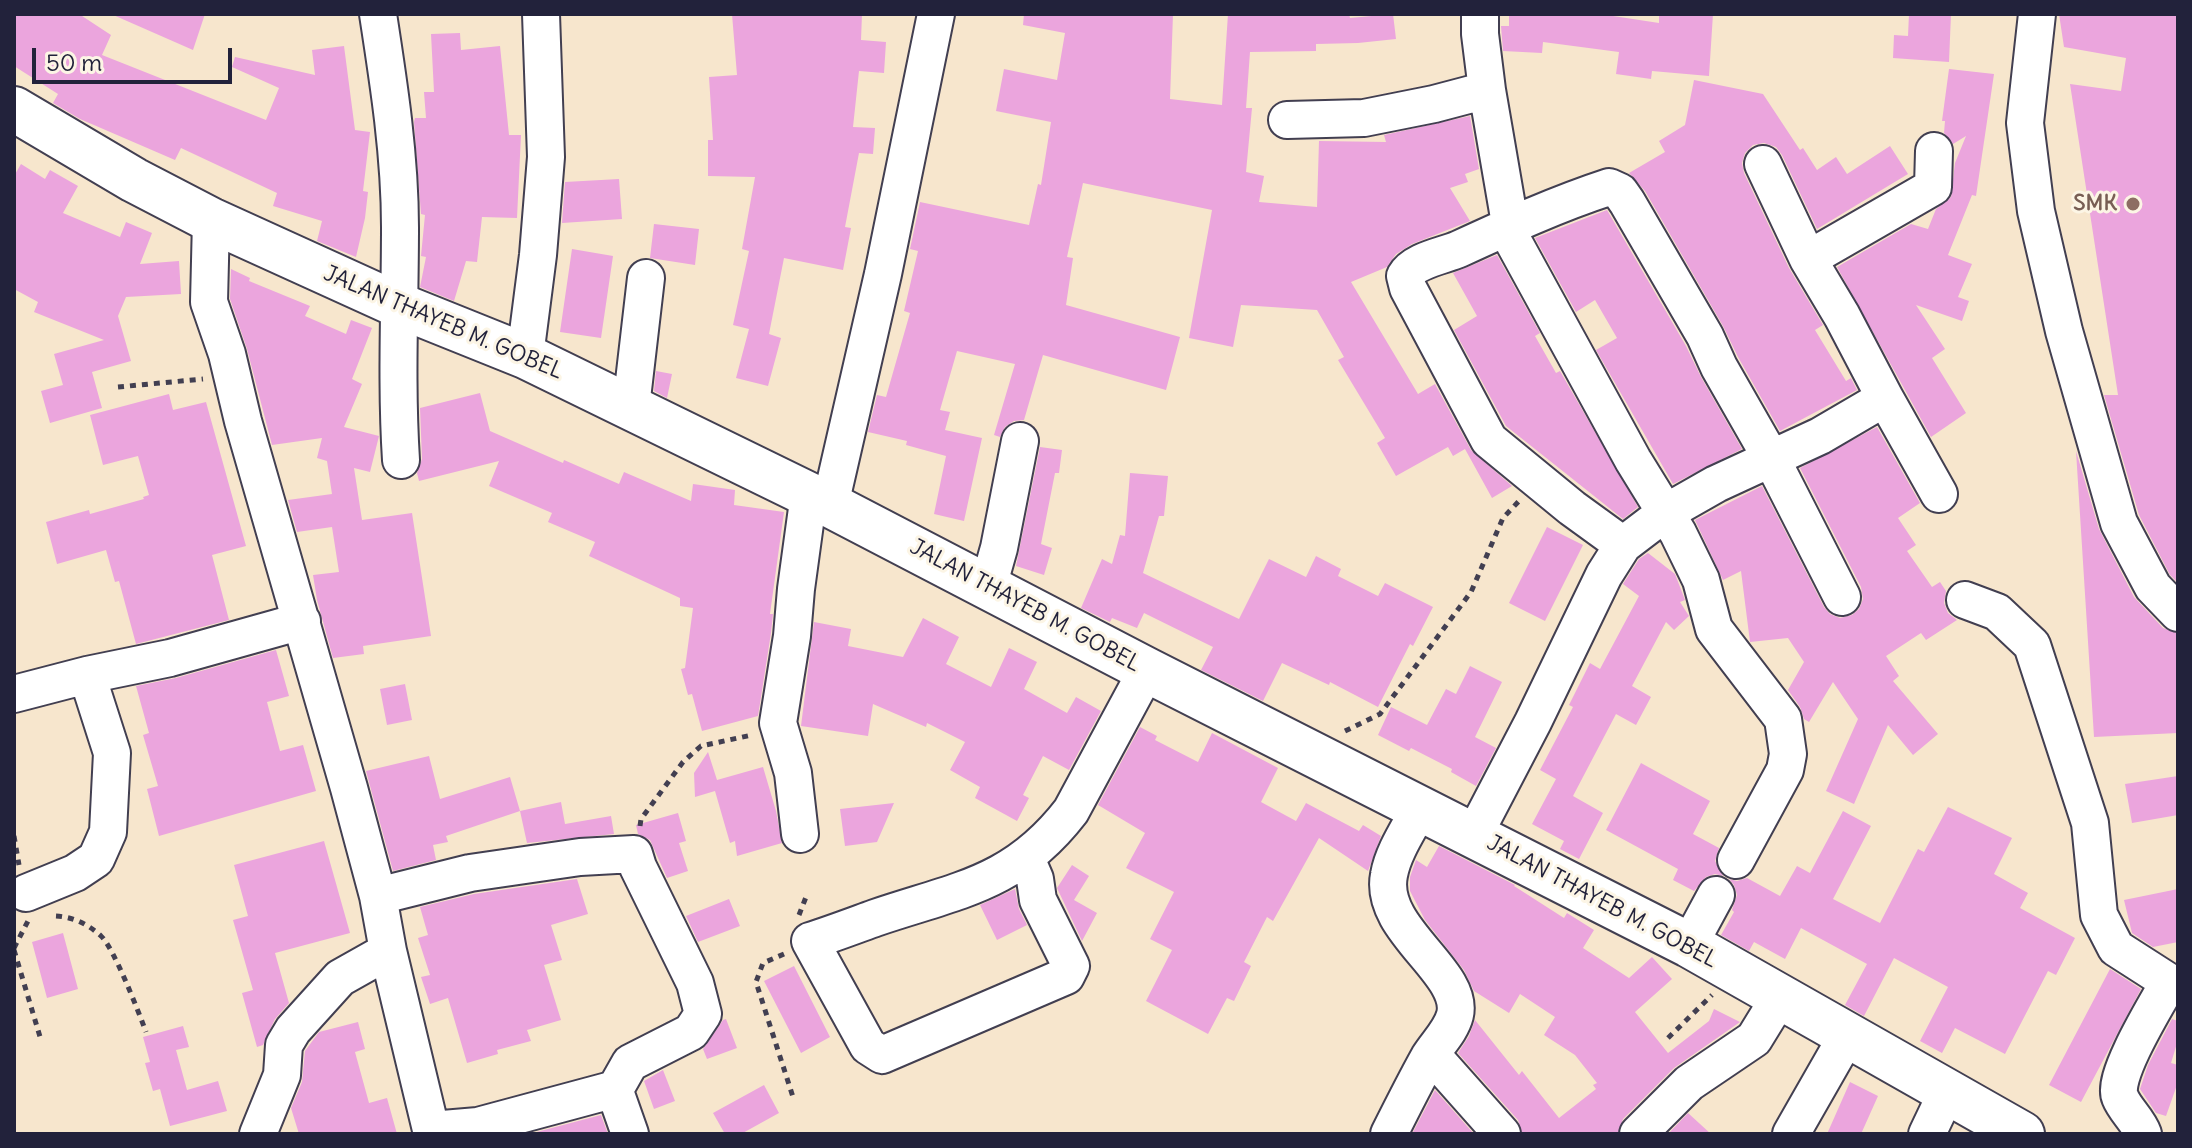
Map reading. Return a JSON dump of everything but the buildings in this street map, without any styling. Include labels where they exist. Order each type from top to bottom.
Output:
[{"type":"main road","name":"JALAN THAYEB M. GOBEL","points":[[14,109],[134,180],[211,220],[398,305],[525,356],[819,499],[1305,751],[1689,945],[2022,1134]]},
{"type":"street","points":[[378,14],[396,140],[400,225],[398,408],[401,460]]},
{"type":"street","points":[[525,356],[546,157],[541,14]]},
{"type":"street","points":[[800,834],[793,773],[778,723],[796,589],[883,274],[936,14]]},
{"type":"street","points":[[1480,14],[1487,90],[1513,241],[1678,533],[1701,580],[1714,629],[1783,719],[1788,754],[1785,770],[1736,860]]},
{"type":"street","points":[[2037,14],[2025,123],[2036,211],[2061,316],[2119,523],[2153,587],[2178,613]]},
{"type":"street","points":[[1287,120],[1373,116],[1487,90]]},
{"type":"street","points":[[1808,259],[1933,187],[1934,151]]},
{"type":"street","points":[[1763,164],[1808,259],[1939,494]]},
{"type":"street","points":[[1623,545],[1489,440],[1408,288],[1405,276],[1413,267],[1457,250],[1509,224],[1609,187],[1620,192],[1686,303],[1771,458],[1842,597]]},
{"type":"street","points":[[211,220],[207,285],[209,302],[378,896],[431,1132],[478,1126],[608,1091],[613,1093],[630,1134]]},
{"type":"street","points":[[631,407],[646,278]]},
{"type":"street","points":[[1474,835],[1604,575],[1623,545],[1665,513],[1716,484],[1820,436],[1885,398]]},
{"type":"street","points":[[988,587],[1020,441]]},
{"type":"street","points":[[1965,600],[1997,612],[2032,645],[2090,823],[2099,915],[2116,948],[2169,982],[2130,1052],[2119,1089],[2119,1096],[2139,1123],[2143,1134]]},
{"type":"street","points":[[14,694],[170,658],[302,621]]},
{"type":"street","points":[[1026,858],[1035,879],[1038,900],[1071,966],[1066,976],[882,1055],[868,1046],[810,941],[929,903],[994,877],[1026,858],[1071,811],[1147,670]]},
{"type":"street","points":[[34,907],[96,859],[108,832],[112,753],[87,675]]},
{"type":"street","points":[[1389,1134],[1455,1016],[1455,997],[1446,980],[1411,939],[1389,891],[1388,876],[1420,808]]},
{"type":"street","points":[[378,896],[470,873],[580,857],[634,854],[695,983],[703,1014],[691,1032],[630,1063],[613,1093]]},
{"type":"street","points":[[1689,945],[1716,895]]},
{"type":"street","points":[[258,1134],[282,1075],[284,1045],[293,1030],[340,978],[388,951]]},
{"type":"street","points":[[1638,1134],[1698,1076],[1754,1039],[1781,995]]},
{"type":"street","points":[[1791,1134],[1847,1036]]},
{"type":"street","points":[[1431,1054],[1502,1134]]},
{"type":"street","points":[[1927,1134],[1947,1092]]},
{"type":"path","points":[[118,387],[232,376]]},
{"type":"path","points":[[1305,751],[1380,714],[1471,592],[1503,518],[1538,481]]},
{"type":"path","points":[[634,854],[641,819],[683,762],[701,746],[753,735],[778,723]]},
{"type":"path","points":[[793,1097],[756,982],[763,963],[810,941],[799,914],[806,897]]},
{"type":"path","points":[[41,1040],[14,949],[34,907],[73,917],[103,937],[146,1032]]},
{"type":"path","points":[[1668,1038],[1736,972]]},
{"type":"place","name":"SMK","points":[[2133,204]]}]
